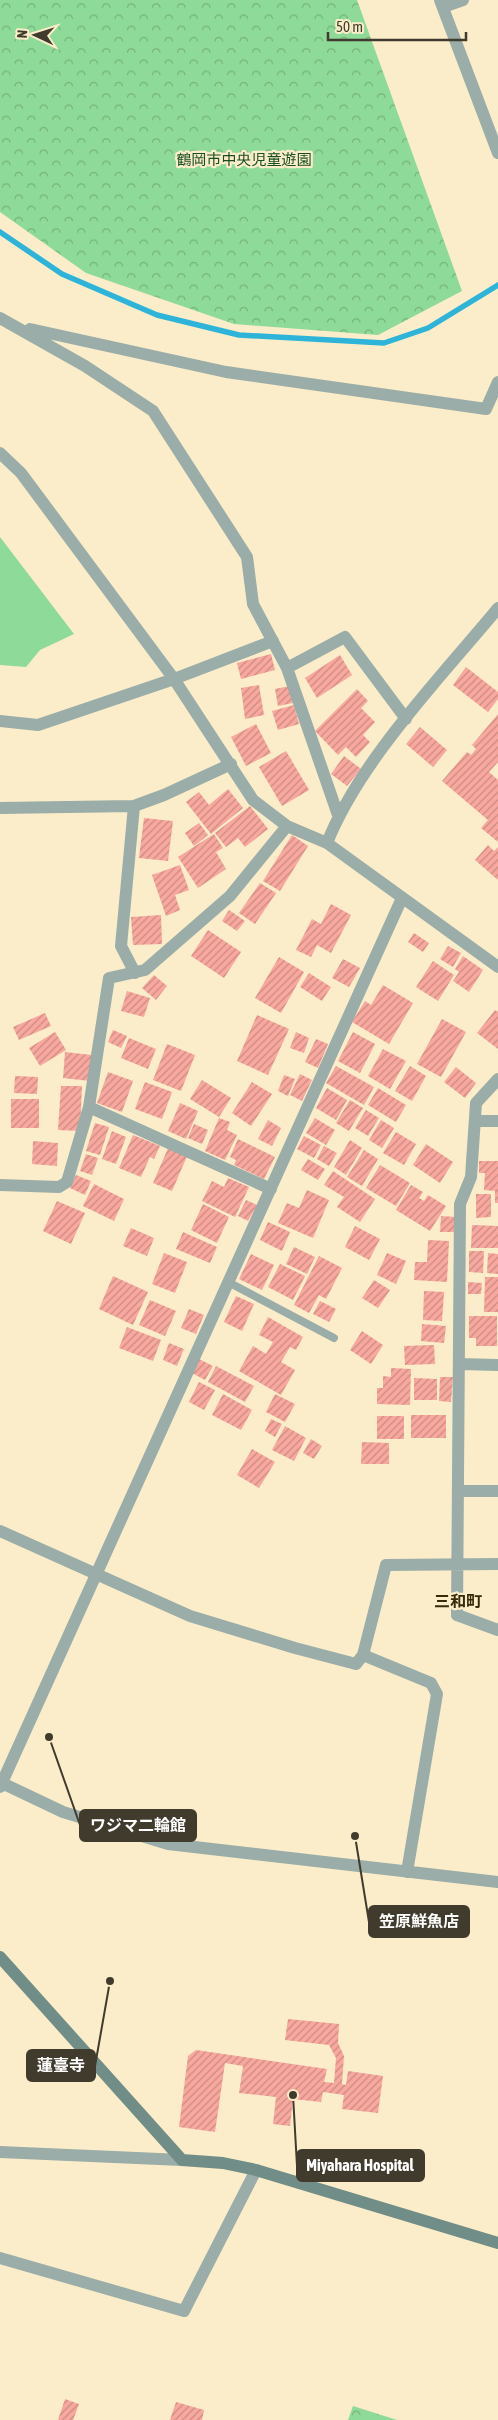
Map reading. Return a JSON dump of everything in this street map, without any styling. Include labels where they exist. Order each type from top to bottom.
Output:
[{"type":"main road","points":[[0,1957],[182,2160],[223,2163],[256,2170],[498,2243]]},
{"type":"street","points":[[463,0],[442,4],[498,152]]},
{"type":"street","points":[[0,318],[20,327],[84,366],[153,412],[247,557],[253,604],[287,668],[338,815]]},
{"type":"street","points":[[20,327],[226,372],[486,410],[498,382]]},
{"type":"street","points":[[0,453],[20,473],[174,679],[253,800],[288,826],[327,843],[498,967]]},
{"type":"street","points":[[327,843],[338,815],[376,758],[498,608]]},
{"type":"street","points":[[287,668],[345,637],[406,719]]},
{"type":"street","points":[[0,721],[38,725],[174,679],[273,641]]},
{"type":"street","points":[[0,808],[134,806],[164,796],[231,764]]},
{"type":"street","points":[[134,806],[121,946],[135,973]]},
{"type":"street","points":[[0,1185],[59,1188],[67,1182],[89,1108],[109,978],[145,970],[230,896],[288,826]]},
{"type":"street","points":[[402,898],[1,1785],[63,1812],[168,1844],[498,1882]]},
{"type":"street","points":[[498,1079],[476,1102],[471,1177],[460,1204],[457,1563],[457,1615],[498,1630]]},
{"type":"street","points":[[89,1108],[271,1188]]},
{"type":"street","points":[[474,1121],[498,1121]]},
{"type":"street","points":[[460,1364],[498,1365]]},
{"type":"street","points":[[458,1491],[498,1491]]},
{"type":"street","points":[[0,1531],[190,1616],[295,1648],[356,1664],[364,1655],[386,1565],[498,1564]]},
{"type":"street","points":[[364,1655],[431,1683],[437,1694],[407,1872]]},
{"type":"street","points":[[0,2152],[182,2160]]},
{"type":"street","points":[[0,2258],[184,2311],[256,2170]]},
{"type":"lane","points":[[228,1282],[334,1338]]},
{"type":"green space","name":"鶴岡市中央児童遊園","points":[[0,0],[357,0],[462,291],[378,335],[234,324],[86,273],[0,212]]},
{"type":"green space","points":[[0,537],[74,634],[40,650],[26,667],[0,665]]},
{"type":"green space","points":[[353,2406],[397,2420],[348,2420]]},
{"type":"building","points":[[271,654],[275,670],[241,679],[237,663]]},
{"type":"building","points":[[340,655],[352,675],[317,698],[305,678]]},
{"type":"building","points":[[466,667],[498,692],[498,699],[488,712],[453,685]]},
{"type":"building","points":[[259,685],[264,715],[245,719],[241,688]]},
{"type":"building","points":[[290,686],[293,703],[278,706],[275,689]]},
{"type":"building","points":[[357,689],[368,701],[361,708],[375,722],[363,735],[370,742],[356,757],[346,747],[338,755],[315,731]]},
{"type":"building","points":[[294,705],[299,724],[278,730],[272,711]]},
{"type":"building","points":[[498,714],[498,762],[489,772],[498,780],[498,842],[481,828],[488,820],[442,781],[467,752],[471,755],[476,749],[472,745]]},
{"type":"building","points":[[256,724],[271,753],[246,766],[231,737]]},
{"type":"building","points":[[420,727],[447,750],[433,767],[406,744]]},
{"type":"building","points":[[286,751],[309,790],[282,806],[259,767]]},
{"type":"building","points":[[344,756],[361,769],[347,786],[331,774]]},
{"type":"building","points":[[228,789],[243,808],[211,834],[186,802],[199,792],[209,805]]},
{"type":"building","points":[[250,806],[268,829],[245,847],[238,838],[226,847],[215,833]]},
{"type":"building","points":[[144,818],[173,821],[168,861],[139,858]]},
{"type":"building","points":[[199,823],[208,835],[194,846],[185,833]]},
{"type":"building","points":[[214,834],[223,848],[216,852],[226,869],[198,888],[178,857]]},
{"type":"building","points":[[292,835],[308,846],[280,891],[263,881]]},
{"type":"building","points":[[488,845],[494,851],[498,847],[498,880],[475,860]]},
{"type":"building","points":[[180,865],[189,890],[175,895],[180,910],[166,916],[152,875]]},
{"type":"building","points":[[260,883],[276,893],[255,924],[239,913]]},
{"type":"building","points":[[331,904],[351,915],[331,953],[317,945],[311,957],[296,950],[312,919],[321,924]]},
{"type":"building","points":[[229,910],[245,921],[237,931],[222,921]]},
{"type":"building","points":[[161,915],[162,944],[133,945],[131,917]]},
{"type":"building","points":[[208,930],[241,952],[224,978],[191,956]]},
{"type":"building","points":[[414,933],[429,943],[423,952],[408,942]]},
{"type":"building","points":[[448,946],[461,953],[453,967],[440,959]]},
{"type":"building","points":[[463,956],[483,970],[469,992],[453,981],[459,972],[455,969]]},
{"type":"building","points":[[279,957],[304,972],[281,1013],[255,998]]},
{"type":"building","points":[[343,959],[360,968],[349,987],[332,978]]},
{"type":"building","points":[[433,961],[454,975],[438,1001],[416,987]]},
{"type":"building","points":[[309,973],[331,987],[322,1001],[300,987]]},
{"type":"building","points":[[154,975],[167,986],[156,1000],[142,988]]},
{"type":"building","points":[[383,985],[413,1003],[389,1044],[352,1022],[365,1001],[371,1005]]},
{"type":"building","points":[[127,991],[150,998],[144,1017],[121,1011]]},
{"type":"building","points":[[495,1010],[498,1012],[498,1049],[477,1033]]},
{"type":"building","points":[[45,1013],[51,1026],[19,1040],[13,1027]]},
{"type":"building","points":[[257,1015],[289,1029],[268,1075],[237,1061]]},
{"type":"building","points":[[442,1019],[466,1032],[441,1077],[417,1064]]},
{"type":"building","points":[[113,1030],[127,1036],[121,1048],[108,1042]]},
{"type":"building","points":[[55,1032],[66,1050],[40,1066],[29,1048]]},
{"type":"building","points":[[296,1032],[309,1038],[304,1053],[290,1048]]},
{"type":"building","points":[[353,1032],[375,1044],[360,1073],[338,1061]]},
{"type":"building","points":[[129,1038],[156,1049],[148,1069],[121,1058]]},
{"type":"building","points":[[316,1039],[328,1044],[318,1068],[305,1062]]},
{"type":"building","points":[[167,1044],[195,1055],[181,1091],[153,1080]]},
{"type":"building","points":[[383,1049],[406,1061],[390,1089],[368,1076]]},
{"type":"building","points":[[65,1052],[92,1055],[90,1081],[63,1078]]},
{"type":"building","points":[[336,1066],[374,1087],[364,1105],[326,1083]]},
{"type":"building","points":[[410,1066],[426,1076],[412,1101],[395,1091]]},
{"type":"building","points":[[456,1067],[476,1083],[465,1098],[444,1082]]},
{"type":"building","points":[[108,1072],[133,1081],[122,1112],[97,1103]]},
{"type":"building","points":[[300,1074],[312,1080],[302,1101],[290,1095]]},
{"type":"building","points":[[284,1075],[295,1079],[288,1096],[278,1091]]},
{"type":"building","points":[[15,1076],[38,1077],[37,1094],[14,1093]]},
{"type":"building","points":[[202,1080],[231,1098],[219,1117],[190,1099]]},
{"type":"building","points":[[145,1082],[172,1092],[162,1119],[135,1109]]},
{"type":"building","points":[[252,1082],[272,1094],[251,1126],[232,1113]]},
{"type":"building","points":[[61,1086],[82,1086],[80,1131],[58,1130]]},
{"type":"building","points":[[327,1088],[347,1100],[336,1120],[316,1108]]},
{"type":"building","points":[[378,1088],[406,1105],[396,1122],[368,1105]]},
{"type":"building","points":[[11,1099],[39,1099],[39,1128],[11,1128]]},
{"type":"building","points":[[350,1100],[363,1108],[349,1131],[336,1123]]},
{"type":"building","points":[[180,1103],[198,1111],[186,1139],[168,1131]]},
{"type":"building","points":[[366,1110],[379,1118],[368,1136],[355,1128]]},
{"type":"building","points":[[219,1118],[230,1122],[227,1130],[237,1135],[225,1160],[205,1151]]},
{"type":"building","points":[[315,1118],[335,1130],[326,1145],[306,1133]]},
{"type":"building","points":[[268,1120],[281,1128],[272,1146],[258,1139]]},
{"type":"building","points":[[381,1120],[394,1128],[382,1148],[369,1140]]},
{"type":"building","points":[[95,1123],[109,1127],[100,1155],[86,1151]]},
{"type":"building","points":[[194,1124],[208,1130],[202,1144],[188,1138]]},
{"type":"building","points":[[112,1131],[126,1137],[116,1164],[102,1159]]},
{"type":"building","points":[[396,1132],[416,1144],[404,1165],[383,1153]]},
{"type":"building","points":[[133,1135],[160,1146],[154,1159],[150,1157],[141,1177],[119,1168]]},
{"type":"building","points":[[304,1136],[321,1145],[314,1158],[297,1149]]},
{"type":"building","points":[[238,1139],[275,1157],[264,1179],[234,1165],[236,1160],[230,1157]]},
{"type":"building","points":[[350,1140],[362,1148],[346,1175],[334,1167]]},
{"type":"building","points":[[33,1141],[58,1143],[57,1166],[32,1164]]},
{"type":"building","points":[[426,1144],[453,1162],[440,1183],[413,1165]]},
{"type":"building","points":[[169,1146],[188,1154],[172,1191],[153,1183]]},
{"type":"building","points":[[324,1146],[337,1153],[329,1166],[317,1159]]},
{"type":"building","points":[[364,1150],[378,1159],[362,1186],[347,1177]]},
{"type":"building","points":[[86,1154],[98,1158],[92,1175],[80,1171]]},
{"type":"building","points":[[308,1159],[325,1169],[318,1180],[301,1170]]},
{"type":"building","points":[[479,1161],[498,1161],[498,1203],[495,1203],[495,1191],[484,1190],[485,1173],[479,1173]]},
{"type":"building","points":[[380,1165],[410,1183],[396,1206],[366,1188]]},
{"type":"building","points":[[333,1171],[375,1199],[360,1222],[337,1207],[344,1197],[324,1185]]},
{"type":"building","points":[[76,1175],[91,1181],[85,1195],[70,1188]]},
{"type":"building","points":[[228,1178],[249,1187],[235,1217],[202,1201],[212,1181],[224,1187]]},
{"type":"building","points":[[94,1184],[124,1199],[114,1221],[83,1206]]},
{"type":"building","points":[[411,1185],[423,1192],[419,1198],[424,1201],[428,1195],[446,1206],[430,1231],[396,1210]]},
{"type":"building","points":[[307,1190],[329,1200],[313,1238],[278,1223],[287,1203],[299,1208]]},
{"type":"building","points":[[476,1194],[491,1194],[491,1217],[476,1218]]},
{"type":"building","points":[[246,1200],[257,1205],[248,1221],[238,1216]]},
{"type":"building","points":[[57,1201],[85,1213],[71,1244],[43,1231]]},
{"type":"building","points":[[203,1204],[229,1217],[217,1243],[191,1230]]},
{"type":"building","points":[[441,1216],[456,1217],[455,1232],[440,1232]]},
{"type":"building","points":[[268,1222],[290,1232],[282,1251],[260,1240]]},
{"type":"building","points":[[472,1225],[498,1226],[498,1248],[471,1248]]},
{"type":"building","points":[[355,1226],[380,1239],[369,1260],[345,1247]]},
{"type":"building","points":[[131,1228],[154,1238],[147,1256],[123,1246]]},
{"type":"building","points":[[183,1232],[217,1247],[210,1263],[176,1249]]},
{"type":"building","points":[[428,1240],[449,1241],[447,1282],[414,1280],[415,1262],[427,1262]]},
{"type":"building","points":[[294,1247],[315,1257],[307,1274],[286,1264]]},
{"type":"building","points":[[469,1251],[484,1251],[483,1273],[469,1272]]},
{"type":"building","points":[[164,1253],[187,1262],[175,1293],[152,1284]]},
{"type":"building","points":[[387,1253],[406,1261],[396,1284],[377,1275]]},
{"type":"building","points":[[488,1253],[498,1254],[498,1274],[487,1273]]},
{"type":"building","points":[[251,1254],[274,1265],[262,1290],[239,1279]]},
{"type":"building","points":[[319,1256],[342,1268],[326,1299],[319,1295],[309,1313],[294,1305]]},
{"type":"building","points":[[280,1264],[305,1276],[293,1300],[268,1287]]},
{"type":"building","points":[[113,1276],[148,1292],[133,1325],[99,1309]]},
{"type":"building","points":[[485,1277],[498,1277],[498,1312],[484,1312]]},
{"type":"building","points":[[374,1280],[390,1290],[378,1308],[362,1298]]},
{"type":"building","points":[[468,1282],[482,1283],[481,1294],[468,1294]]},
{"type":"building","points":[[424,1291],[444,1292],[442,1321],[423,1320]]},
{"type":"building","points":[[236,1296],[254,1304],[242,1331],[224,1322]]},
{"type":"building","points":[[150,1300],[176,1311],[165,1336],[139,1325]]},
{"type":"building","points":[[320,1301],[336,1309],[329,1322],[313,1314]]},
{"type":"building","points":[[189,1309],[204,1315],[196,1334],[181,1328]]},
{"type":"building","points":[[469,1316],[497,1316],[497,1346],[476,1346],[476,1338],[469,1338]]},
{"type":"building","points":[[268,1317],[303,1337],[296,1350],[290,1347],[281,1362],[295,1370],[281,1395],[239,1371],[253,1346],[266,1354],[273,1342],[259,1335]]},
{"type":"building","points":[[422,1324],[446,1326],[444,1343],[421,1341]]},
{"type":"building","points":[[127,1327],[161,1340],[153,1361],[119,1348]]},
{"type":"building","points":[[362,1331],[383,1345],[371,1364],[350,1350]]},
{"type":"building","points":[[169,1343],[184,1349],[177,1366],[163,1360]]},
{"type":"building","points":[[434,1345],[435,1364],[405,1365],[404,1346]]},
{"type":"building","points":[[199,1359],[213,1366],[205,1380],[192,1373]]},
{"type":"building","points":[[216,1366],[254,1386],[245,1402],[208,1382]]},
{"type":"building","points":[[391,1368],[411,1369],[410,1405],[377,1404],[377,1388],[383,1388],[383,1376],[391,1377]]},
{"type":"building","points":[[440,1377],[453,1377],[451,1402],[439,1401]]},
{"type":"building","points":[[414,1378],[437,1379],[437,1400],[414,1400]]},
{"type":"building","points":[[199,1382],[215,1390],[204,1410],[189,1402]]},
{"type":"building","points":[[223,1394],[252,1410],[241,1430],[212,1415]]},
{"type":"building","points":[[275,1394],[295,1404],[285,1422],[266,1412]]},
{"type":"building","points":[[411,1415],[446,1415],[446,1438],[411,1438]]},
{"type":"building","points":[[377,1416],[404,1416],[404,1439],[377,1439]]},
{"type":"building","points":[[271,1419],[282,1424],[275,1437],[265,1431]]},
{"type":"building","points":[[285,1426],[306,1438],[294,1461],[272,1450]]},
{"type":"building","points":[[311,1439],[322,1446],[314,1459],[303,1453]]},
{"type":"building","points":[[362,1442],[389,1443],[389,1464],[361,1464]]},
{"type":"building","points":[[252,1449],[275,1462],[259,1488],[237,1475]]},
{"type":"building","points":[[288,2019],[339,2024],[338,2043],[344,2056],[342,2084],[346,2085],[348,2071],[383,2076],[378,2113],[342,2109],[344,2095],[323,2092],[321,2102],[293,2099],[290,2126],[273,2124],[276,2097],[239,2093],[243,2066],[225,2063],[215,2132],[179,2127],[188,2056],[196,2050],[327,2069],[324,2082],[334,2083],[336,2058],[329,2045],[285,2040]]},
{"type":"building","points":[[65,2399],[79,2404],[73,2420],[58,2420]]},
{"type":"building","points":[[176,2402],[204,2410],[202,2420],[170,2420]]},
{"type":"waterway","points":[[0,232],[62,274],[157,315],[239,335],[384,343],[428,328],[498,285]]},
{"type":"place","name":"ワジマ二輪館","points":[[49,1737]]},
{"type":"place","name":"笠原鮮魚店","points":[[355,1836]]},
{"type":"place","name":"蓮臺寺","points":[[110,1981]]},
{"type":"place","name":"Miyahara Hospital","points":[[293,2095]]},
{"type":"district","name":"三和町","points":[[458,1601]]}]
